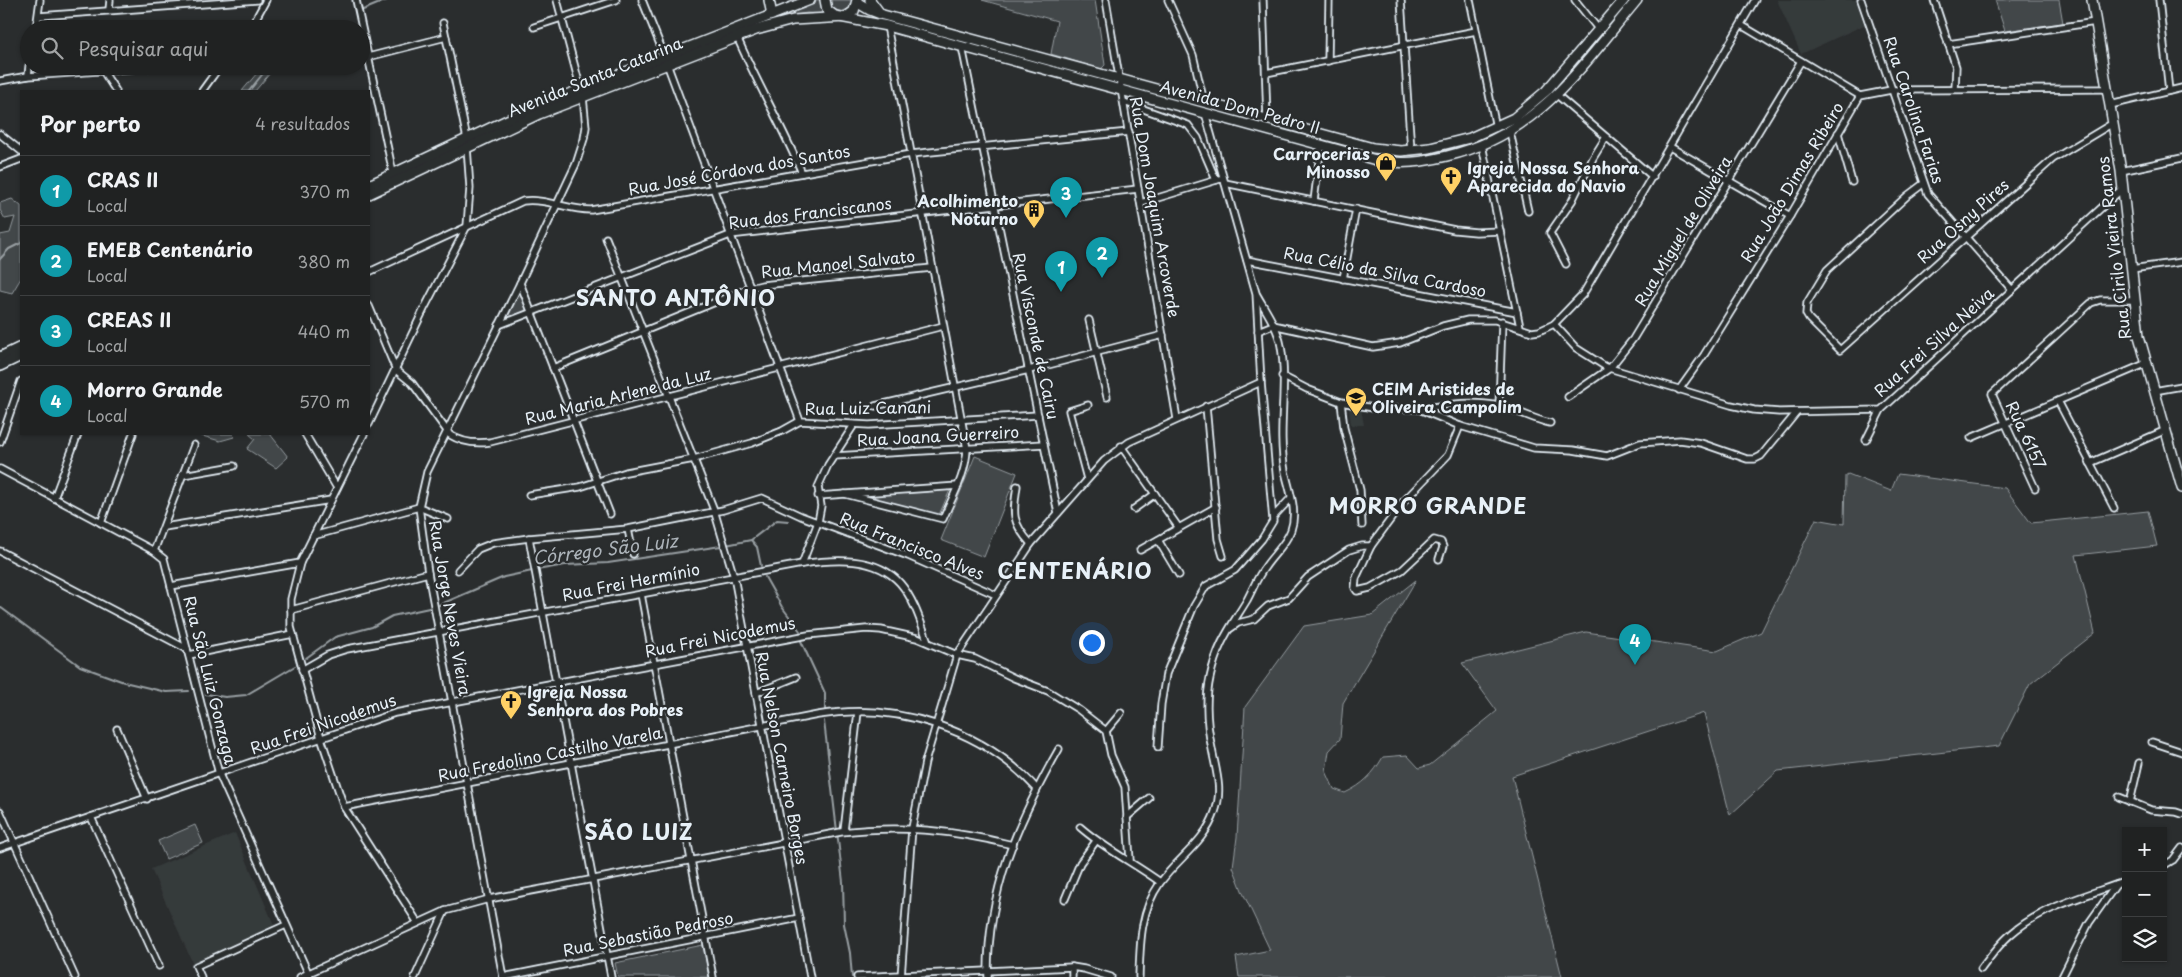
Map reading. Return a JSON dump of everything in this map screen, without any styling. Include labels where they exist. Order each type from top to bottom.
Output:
[{"type":"main road","points":[[769,0],[772,15]]},
{"type":"main road","name":"Avenida Santa Catarina","points":[[666,61],[810,0]]},
{"type":"main road","points":[[825,0],[827,10],[831,14],[841,17],[854,11],[858,1]]},
{"type":"main road","points":[[870,0],[872,5],[883,15]]},
{"type":"main road","name":"Avenida Dom Pedro II","points":[[858,1],[883,15],[1373,148],[1411,151],[1454,143],[1496,128],[1514,118],[1536,102],[1624,0]]},
{"type":"main road","name":"Avenida Dom Pedro II","points":[[841,17],[887,26],[1376,160],[1398,163],[1441,158],[1482,145],[1510,132],[1538,112],[1556,94],[1637,0]]},
{"type":"main road","name":"Rua Cirilo Vieira Ramos","points":[[2092,0],[2123,188],[2139,336],[2145,364],[2182,488]]},
{"type":"main road","name":"Avenida Santa Catarina","points":[[370,184],[393,173],[529,119],[582,93],[666,61],[784,22],[841,17]]},
{"type":"main road","name":"Avenida Santa Catarina","points":[[370,193],[467,143]]},
{"type":"main road","points":[[0,357],[20,347]]},
{"type":"main road","points":[[0,366],[20,356]]},
{"type":"street","points":[[37,20],[40,0]]},
{"type":"street","points":[[109,10],[110,0]]},
{"type":"street","points":[[38,16],[256,0]]},
{"type":"street","points":[[255,20],[266,0]]},
{"type":"street","points":[[356,0],[360,20]]},
{"type":"street","name":"Rua Jorge Neves Vieira","points":[[503,977],[428,573],[419,507],[427,472],[557,205],[576,164],[584,139],[586,115],[582,93],[557,0]]},
{"type":"street","points":[[534,27],[616,0]]},
{"type":"street","points":[[642,0],[800,420]]},
{"type":"street","name":"Rua Dom Joaquim Arcoverde","points":[[1106,0],[1177,419]]},
{"type":"street","points":[[1168,0],[1193,55],[1204,102]]},
{"type":"street","points":[[1263,0],[1267,119]]},
{"type":"street","points":[[1328,60],[1329,0]]},
{"type":"street","points":[[1401,0],[1411,151]]},
{"type":"street","points":[[1470,0],[1496,128]]},
{"type":"street","points":[[1575,0],[1599,30]]},
{"type":"street","points":[[1258,331],[1273,325],[1373,347],[1400,343],[1456,322],[1480,319],[1495,320],[1520,326],[1532,332],[1554,324],[1583,294],[1755,0]]},
{"type":"street","name":"Rua Carolina Farias","points":[[1861,0],[1923,184],[1934,203],[2012,290]]},
{"type":"street","points":[[1934,0],[1956,67],[1955,89]]},
{"type":"street","points":[[2160,0],[2169,91]]},
{"type":"street","points":[[370,422],[467,226],[470,188],[467,143],[443,22]]},
{"type":"street","points":[[1948,44],[2096,22]]},
{"type":"street","points":[[1741,25],[1860,96]]},
{"type":"street","points":[[845,494],[943,519],[966,465],[966,449],[961,420],[887,26]]},
{"type":"street","points":[[1266,73],[1476,31]]},
{"type":"street","points":[[370,56],[446,37]]},
{"type":"street","points":[[737,37],[757,83],[784,130],[802,173]]},
{"type":"street","name":"Rua Visconde de Cairu","points":[[962,47],[1058,513]]},
{"type":"street","name":"Rua Miguel de Oliveira","points":[[1568,397],[1610,368],[1644,322],[1801,61]]},
{"type":"street","points":[[370,65],[393,173]]},
{"type":"street","points":[[0,81],[43,75]]},
{"type":"street","points":[[106,75],[115,90]]},
{"type":"street","points":[[203,90],[214,75]]},
{"type":"street","points":[[2110,105],[2182,88]]},
{"type":"street","name":"Rua João Dimas Ribeiro","points":[[1680,390],[1704,355],[1790,216],[1860,96],[1891,90],[2107,89]]},
{"type":"street","points":[[1556,94],[1653,177]]},
{"type":"street","points":[[1124,102],[1188,125],[1198,138],[1216,180]]},
{"type":"street","points":[[1205,113],[1256,293],[1261,382],[1274,516]]},
{"type":"street","name":"Rua Osny Pires","points":[[1923,184],[1907,196],[1827,270],[1810,298],[1805,308],[1806,314],[1840,350],[2053,159],[2113,123]]},
{"type":"street","name":"Rua José Córdova dos Santos","points":[[370,272],[523,201],[534,200],[573,209],[591,210],[911,154],[1129,132]]},
{"type":"street","points":[[1510,132],[1528,211]]},
{"type":"street","points":[[1838,133],[1852,182]]},
{"type":"street","points":[[0,134],[20,149]]},
{"type":"street","points":[[1566,264],[1550,233],[1572,201],[1588,167],[1606,137]]},
{"type":"street","points":[[1314,201],[1321,145]]},
{"type":"street","points":[[1482,145],[1520,326]]},
{"type":"street","points":[[1670,147],[1790,216]]},
{"type":"street","points":[[2120,171],[2182,158]]},
{"type":"street","points":[[0,167],[20,159]]},
{"type":"street","points":[[1141,203],[1216,180],[1224,180],[1455,230],[1476,232],[1500,231]]},
{"type":"street","name":"Rua Frei Silva Neiva","points":[[1554,324],[1576,348],[1610,368],[1680,390],[1754,410],[1797,412],[1881,410],[2123,188]]},
{"type":"street","name":"Rua dos Franciscanos","points":[[499,325],[730,235],[1138,189]]},
{"type":"street","points":[[1343,280],[1356,209]]},
{"type":"street","name":"Rua Nelson Carneiro Borges","points":[[606,238],[714,510],[734,577],[810,977]]},
{"type":"street","name":"Rua Célio da Silva Cardoso","points":[[1247,260],[1517,312]]},
{"type":"street","points":[[2131,269],[2182,262]]},
{"type":"street","name":"Rua Manoel Salvato","points":[[553,368],[644,333],[750,288],[762,285],[932,268]]},
{"type":"street","points":[[520,283],[610,514]]},
{"type":"street","points":[[1139,977],[1143,923],[1151,899],[1160,882],[1203,836],[1217,807],[1220,786],[1209,730],[1208,690],[1213,665],[1226,632],[1247,600],[1260,574],[1287,538],[1293,521],[1291,498],[1282,452],[1281,348],[1273,325],[1256,293]]},
{"type":"street","name":"Rua 6157","points":[[2035,488],[1992,394],[2091,303],[2100,300],[2134,300]]},
{"type":"street","points":[[1495,320],[1497,307]]},
{"type":"street","points":[[370,308],[396,370],[412,383],[446,432]]},
{"type":"street","points":[[1089,320],[1107,397]]},
{"type":"street","points":[[1499,406],[1502,321]]},
{"type":"street","name":"Rua Maria Arlene da Luz","points":[[446,432],[457,440],[480,444],[944,326]]},
{"type":"street","points":[[875,406],[1029,370],[1163,335]]},
{"type":"street","points":[[1971,438],[2145,364]]},
{"type":"street","points":[[1282,376],[1307,389],[1341,402],[1373,408],[1419,409],[1460,402],[1499,406],[1530,418],[1550,422]]},
{"type":"street","points":[[901,976],[912,828],[925,762],[958,655],[1031,544],[1088,479],[1121,446],[1261,382]]},
{"type":"street","points":[[0,442],[20,384]]},
{"type":"street","points":[[2154,391],[2182,386]]},
{"type":"street","points":[[1341,402],[1345,435],[1360,490],[1362,525]]},
{"type":"street","points":[[2058,402],[2114,508]]},
{"type":"street","points":[[1088,405],[1069,411],[1080,457],[1088,479]]},
{"type":"street","points":[[1206,406],[1218,539],[1223,556]]},
{"type":"street","points":[[1419,409],[1460,426],[1534,448],[1573,450],[1599,456],[1614,454],[1640,443],[1680,440],[1701,443],[1739,458],[1755,459],[1761,456],[1797,412]]},
{"type":"street","points":[[1866,440],[1881,410]]},
{"type":"street","name":"Rua Luiz Canani","points":[[529,495],[598,483],[626,472],[694,459],[767,438],[800,420],[854,425],[1038,415]]},
{"type":"street","points":[[802,564],[818,522],[821,506],[818,487],[834,456],[854,425]]},
{"type":"street","points":[[1439,559],[1442,547],[1441,542],[1434,540],[1402,570],[1370,588],[1357,590],[1354,583],[1371,546],[1404,501],[1448,455],[1460,426]]},
{"type":"street","points":[[2090,463],[2166,430]]},
{"type":"street","points":[[54,498],[78,435]]},
{"type":"street","points":[[101,523],[133,435]]},
{"type":"street","points":[[306,435],[337,488]]},
{"type":"street","points":[[364,435],[300,563],[293,587],[290,610],[293,634],[302,670],[321,738],[344,807],[418,923]]},
{"type":"street","name":"Rua Joana Guerreiro","points":[[834,456],[1044,444]]},
{"type":"street","points":[[154,551],[194,446]]},
{"type":"street","points":[[1121,446],[1179,528]]},
{"type":"street","points":[[183,475],[234,466]]},
{"type":"street","name":"Rua São Luiz Gonzaga","points":[[0,469],[154,551],[164,559],[219,774],[309,975]]},
{"type":"street","points":[[818,496],[958,486]]},
{"type":"street","points":[[1017,486],[1013,508],[1014,521],[1020,532],[1031,544]]},
{"type":"street","points":[[1134,509],[1155,494]]},
{"type":"street","name":"Rua Francisco Alves","points":[[458,570],[472,554],[484,546],[529,538],[628,529],[714,510],[732,508],[762,498],[897,552],[996,595]]},
{"type":"street","points":[[1158,747],[1161,704],[1166,674],[1194,606],[1206,586],[1231,573],[1240,564],[1266,533],[1274,516],[1291,498]]},
{"type":"street","points":[[164,526],[331,500]]},
{"type":"street","points":[[313,536],[419,507],[448,519]]},
{"type":"street","points":[[1140,550],[1216,507]]},
{"type":"street","points":[[628,529],[633,554]]},
{"type":"street","points":[[529,538],[611,977]]},
{"type":"street","points":[[1158,540],[1179,575]]},
{"type":"street","points":[[1226,632],[1238,623],[1254,619],[1268,606],[1289,598],[1308,577],[1349,550],[1362,546],[1371,546]]},
{"type":"street","points":[[0,550],[188,652],[293,634]]},
{"type":"street","name":"Rua Frei Hermínio","points":[[302,670],[338,652],[802,564],[829,561],[863,563],[888,574],[901,584],[928,642]]},
{"type":"street","points":[[171,586],[300,563]]},
{"type":"street","points":[[290,610],[428,573]]},
{"type":"street","points":[[641,594],[713,977]]},
{"type":"street","name":"Rua Frei Nicodemus","points":[[0,848],[394,713],[747,646],[851,629],[881,630],[917,638],[958,655],[975,659],[1054,694],[1079,710],[1106,732]]},
{"type":"street","points":[[756,693],[796,677]]},
{"type":"street","points":[[843,831],[858,712]]},
{"type":"street","name":"Rua Fredolino Castilho Varela","points":[[344,807],[831,713],[858,712],[908,717],[936,724],[963,735],[1016,767],[1037,789]]},
{"type":"street","points":[[1121,713],[1106,732],[1111,755],[1124,784],[1130,860]]},
{"type":"street","points":[[117,729],[147,799]]},
{"type":"street","points":[[2152,742],[2182,752]]},
{"type":"street","points":[[988,974],[992,910],[1003,872],[1037,789],[1059,749]]},
{"type":"street","points":[[2130,802],[2139,763]]},
{"type":"street","points":[[2119,797],[2151,810],[2182,814]]},
{"type":"street","points":[[1127,817],[1149,798]]},
{"type":"street","points":[[0,811],[75,977]]},
{"type":"street","points":[[91,818],[159,966]]},
{"type":"street","points":[[300,977],[309,975],[445,911],[593,879],[832,833],[888,827],[912,828],[957,833],[1013,845]]},
{"type":"street","points":[[1080,828],[1096,841],[1130,860],[1160,882]]},
{"type":"street","points":[[1065,899],[1080,863],[1096,841]]},
{"type":"street","points":[[2167,864],[2173,860],[2182,848]]},
{"type":"street","points":[[1981,969],[1996,950],[2021,926],[2052,909],[2122,883]]},
{"type":"street","points":[[2062,977],[2089,923],[2116,885]]},
{"type":"street","points":[[415,977],[445,911]]},
{"type":"street","name":"Rua Sebastião Pedroso","points":[[503,977],[799,918]]},
{"type":"street","points":[[201,977],[196,966],[286,925]]},
{"type":"street","points":[[858,977],[988,974],[1072,968],[1111,977]]},
{"type":"street","points":[[1072,968],[1072,977]]},
{"type":"shaded area","points":[[816,0],[822,0],[828,14],[807,13],[776,18],[531,111]]},
{"type":"shaded area","points":[[830,0],[852,0],[850,8],[841,12],[832,8]]},
{"type":"shaded area","points":[[982,0],[1095,0],[1105,65],[1101,69],[1051,54],[1057,21]]},
{"type":"shaded area","points":[[1630,0],[1633,0],[1561,85],[1534,110],[1519,121],[1482,140],[1420,155],[1381,155],[1128,85],[1379,152],[1487,135],[1562,78]]},
{"type":"shaded area","points":[[1777,0],[1856,0],[1864,25],[1801,54]]},
{"type":"shaded area","points":[[1995,0],[2059,0],[2063,23],[2005,31]]},
{"type":"shaded area","points":[[255,75],[268,75],[256,90],[243,90]]},
{"type":"shaded area","points":[[12,199],[20,205],[20,280],[12,293],[0,290],[0,235],[10,233],[15,217],[5,219],[0,210],[0,203]]},
{"type":"shaded area","points":[[519,291],[528,311],[505,319]]},
{"type":"shaded area","name":"CEIM Aristides de Oliveira Campolim","points":[[1349,408],[1361,409],[1364,425],[1351,425]]},
{"type":"shaded area","points":[[199,435],[233,435],[234,437],[220,441]]},
{"type":"shaded area","points":[[250,435],[271,435],[288,457],[276,468],[247,449],[255,439]]},
{"type":"shaded area","points":[[975,456],[1017,473],[984,557],[941,540]]},
{"type":"shaded area","points":[[1848,474],[1891,491],[1898,474],[2005,488],[2031,523],[2148,511],[2157,546],[2076,555],[2095,633],[2030,684],[1999,746],[1778,771],[1730,815],[1704,713],[1512,776],[1562,977],[1239,977],[1236,957],[1270,950],[1233,867],[1237,837],[1245,707],[1304,626],[1372,615],[1416,580],[1343,703],[1340,739],[1329,751],[1326,771],[1334,789],[1345,793],[1358,786],[1367,778],[1376,769],[1383,757],[1407,755],[1419,768],[1430,765],[1497,711],[1462,663],[1586,632],[1717,651],[1761,632],[1816,519],[1844,524],[1845,476]]},
{"type":"shaded area","points":[[950,490],[939,515],[874,498],[875,495]]},
{"type":"shaded area","points":[[195,825],[203,843],[166,859],[158,841]]},
{"type":"shaded area","points":[[235,833],[274,925],[193,964],[151,869]]},
{"type":"shaded area","points":[[703,945],[709,977],[618,977],[615,963]]},
{"type":"waterway","points":[[363,10],[387,0]]},
{"type":"waterway","points":[[250,90],[262,75]]},
{"type":"waterway","points":[[0,259],[9,249],[20,244]]},
{"type":"waterway","name":"Córrego São Luiz","points":[[537,570],[565,565],[608,563],[721,546],[751,540],[777,520],[788,521]]},
{"type":"waterway","name":"Córrego São Luiz","points":[[751,540],[757,547],[761,566]]},
{"type":"waterway","name":"Córrego São Luiz","points":[[439,605],[504,577],[532,571]]},
{"type":"waterway","name":"Córrego São Luiz","points":[[765,577],[782,607],[800,631]]},
{"type":"waterway","name":"Córrego São Luiz","points":[[0,607],[80,666],[124,682],[166,692],[189,691]]},
{"type":"waterway","name":"Córrego São Luiz","points":[[306,658],[335,637],[372,627],[392,616],[429,608]]},
{"type":"waterway","name":"Córrego São Luiz","points":[[801,641],[825,693],[825,710]]},
{"type":"waterway","name":"Córrego São Luiz","points":[[206,694],[225,697],[246,695],[295,666]]},
{"type":"waterway","name":"Córrego São Luiz","points":[[824,721],[843,882],[844,924],[850,953],[852,977]]},
{"type":"place","name":"Carrocerias Minosso","points":[[1386,182]]},
{"type":"place","name":"Igreja Nossa Senhora Aparecida do Navio","points":[[1451,196]]},
{"type":"place","name":"CREAS II","points":[[1066,218]]},
{"type":"place","name":"Acolhimento Noturno","points":[[1034,229]]},
{"type":"place","name":"EMEB Centenário","points":[[1102,278]]},
{"type":"place","name":"CRAS II","points":[[1061,292]]},
{"type":"place","name":"CEIM Aristides de Oliveira Campolim","points":[[1356,417]]},
{"type":"place","name":"Morro Grande","points":[[1635,665]]},
{"type":"place","name":"Igreja Nossa Senhora dos Pobres","points":[[511,720]]},
{"type":"district","name":"SANTO ANTÔNIO","points":[[676,299]]},
{"type":"district","name":"MORRO GRANDE","points":[[1428,507]]},
{"type":"district","name":"CENTENÁRIO","points":[[1075,572]]},
{"type":"district","name":"SÃO LUIZ","points":[[639,833]]}]
